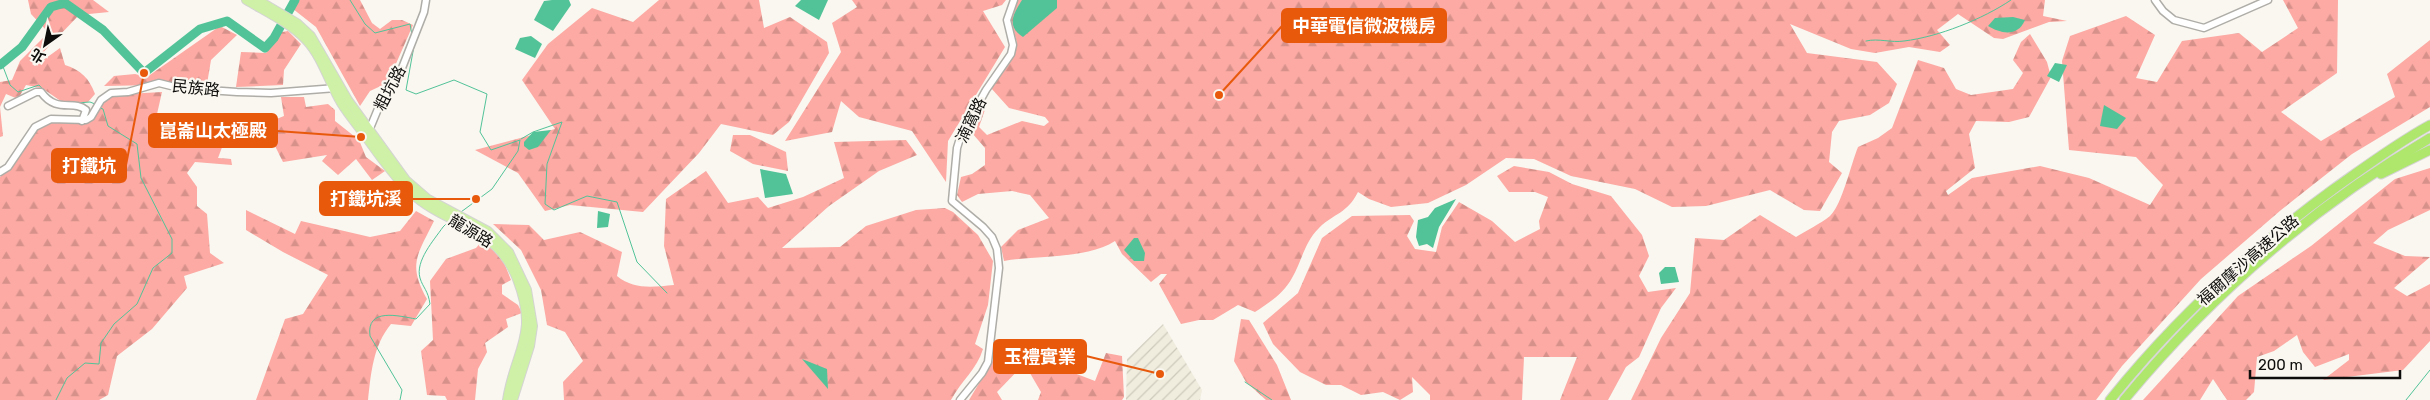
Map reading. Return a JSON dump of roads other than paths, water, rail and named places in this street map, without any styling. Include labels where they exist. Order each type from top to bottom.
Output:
[{"type":"highway","name":"福爾摩沙高速公路","points":[[2110,400],[2173,328],[2273,234],[2357,172],[2430,125]]},
{"type":"highway","name":"福爾摩沙高速公路","points":[[2124,400],[2174,343],[2216,300],[2282,241],[2352,188],[2430,138]]},
{"type":"highway","points":[[2352,188],[2430,150]]},
{"type":"main road","points":[[246,0],[283,18]]},
{"type":"main road","points":[[258,0],[283,18],[306,40],[368,133],[406,180],[428,199],[455,217],[488,231],[499,240],[517,266],[527,290],[532,314],[532,336],[513,400]]},
{"type":"main road","name":"龍源路","points":[[455,217],[495,244],[512,268],[522,293],[526,315],[526,336],[507,400]]},
{"type":"street","name":"粗坑路","points":[[368,133],[385,92],[402,68],[426,0]]},
{"type":"street","name":"湳窩路","points":[[960,400],[982,373],[988,362],[999,268],[997,249],[992,237],[952,201],[957,148],[961,135],[986,90],[1011,54],[1013,45],[1007,20],[1014,0]]},
{"type":"street","points":[[2155,0],[2163,11],[2174,20],[2204,28],[2268,0]]},
{"type":"street","name":"民族路","points":[[82,121],[91,117],[104,97],[159,83],[179,88],[271,93],[337,88]]},
{"type":"street","points":[[0,172],[8,167],[35,127],[51,119],[82,121],[86,110],[83,107],[62,106],[52,103],[41,92],[36,92],[8,106]]},
{"type":"waterway","points":[[0,65],[22,47],[51,7],[65,3],[103,30],[144,73],[200,29],[227,21],[265,48],[274,38],[295,0]]},
{"type":"waterway","points":[[350,0],[365,24],[375,33],[410,24],[412,35]]},
{"type":"waterway","points":[[1866,41],[1899,41],[1931,36],[1974,20],[2011,0]]},
{"type":"waterway","points":[[414,46],[406,90],[416,94],[454,80],[487,94],[480,132],[491,150],[520,140],[518,151],[492,189],[461,212]]},
{"type":"waterway","points":[[2,64],[10,85],[18,92],[39,85],[47,94]]},
{"type":"waterway","points":[[77,103],[90,102],[95,104]]},
{"type":"waterway","points":[[56,400],[67,378],[85,363],[99,364],[101,343],[114,324],[137,304],[153,268],[172,253],[172,239],[141,178],[137,144],[108,126],[103,109],[100,108]]},
{"type":"waterway","points":[[521,139],[533,132],[562,122],[547,164],[545,204],[554,210],[587,196],[617,202],[637,262],[667,293]]},
{"type":"waterway","points":[[400,400],[402,390],[370,336],[370,327],[378,317],[393,315],[416,319],[430,304],[420,278],[420,265],[430,244],[448,222]]},
{"type":"waterway","points":[[2406,400],[2430,370]]},
{"type":"waterway","points":[[1245,382],[1272,400]]},
{"type":"place","name":"打鐵坑","points":[[144,73]]},
{"type":"place","name":"中華電信微波機房","points":[[1219,95]]},
{"type":"place","name":"崑崙山太極殿","points":[[361,137]]},
{"type":"place","name":"打鐵坑溪","points":[[476,199]]},
{"type":"place","name":"玉禮實業","points":[[1160,374]]}]
